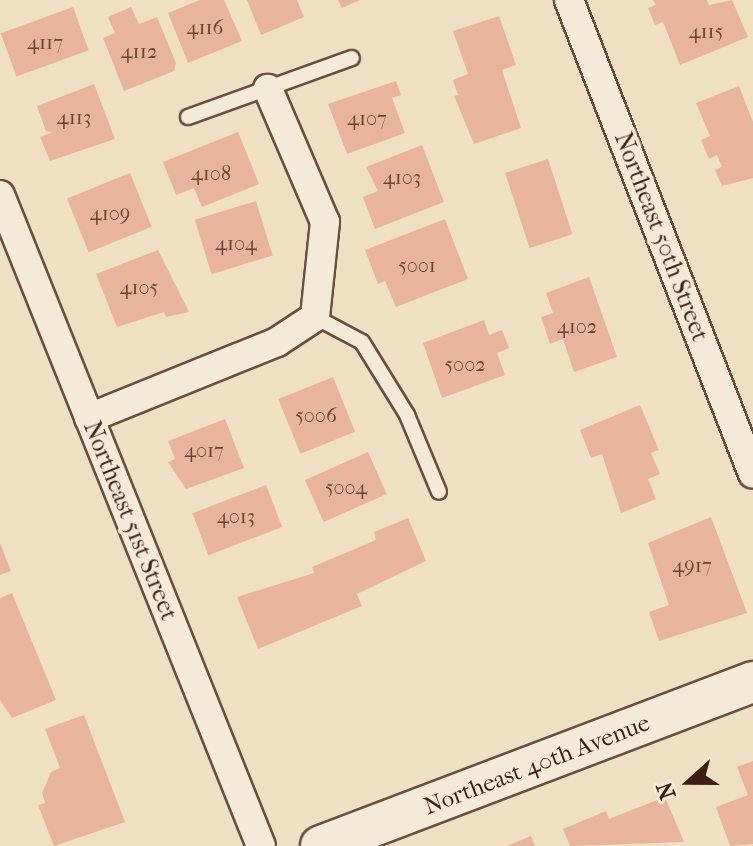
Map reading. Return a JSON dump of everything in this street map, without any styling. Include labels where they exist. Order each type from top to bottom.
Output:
[{"type":"street","name":"Northeast 50th Street","points":[[569,0],[753,474]]},
{"type":"street","points":[[89,418],[277,342],[315,317],[325,222],[268,89]]},
{"type":"street","name":"Northeast 51st Street","points":[[0,195],[261,846]]},
{"type":"street","name":"Northeast 40th Avenue","points":[[321,846],[753,682]]},
{"type":"lane","points":[[188,117],[352,58]]},
{"type":"lane","points":[[315,317],[362,342],[407,415],[439,492]]},
{"type":"building","points":[[200,0],[224,0],[242,41],[188,63],[168,13]]},
{"type":"building","points":[[247,0],[297,0],[304,17],[261,35]]},
{"type":"building","points":[[338,0],[360,0],[342,8]]},
{"type":"building","points":[[653,0],[707,0],[709,5],[732,0],[748,37],[680,65],[663,22],[655,25],[648,8],[656,5]]},
{"type":"building","points":[[73,7],[89,50],[16,77],[1,33]]},
{"type":"building","points":[[131,7],[139,24],[157,17],[176,63],[174,71],[124,91],[103,38],[115,33],[108,17]]},
{"type":"building","points":[[499,16],[516,65],[502,70],[521,128],[474,144],[454,96],[458,95],[453,80],[468,74],[453,31]]},
{"type":"building","points":[[396,81],[401,95],[392,98],[405,133],[347,154],[328,104]]},
{"type":"building","points":[[94,84],[115,139],[50,161],[40,137],[53,132],[46,131],[37,106]]},
{"type":"building","points":[[739,86],[753,122],[753,178],[722,186],[715,170],[722,167],[717,155],[709,159],[701,140],[710,136],[696,103]]},
{"type":"building","points":[[238,132],[259,184],[202,207],[194,188],[176,195],[163,162]]},
{"type":"building","points":[[422,145],[444,202],[375,229],[363,197],[378,191],[366,167]]},
{"type":"building","points":[[548,159],[572,234],[530,248],[505,173]]},
{"type":"building","points":[[130,173],[152,227],[89,252],[67,198]]},
{"type":"building","points":[[256,201],[273,256],[211,274],[195,220]]},
{"type":"building","points":[[445,219],[468,279],[396,307],[385,281],[378,284],[365,250]]},
{"type":"building","points":[[158,250],[189,312],[166,317],[164,312],[117,327],[96,274]]},
{"type":"building","points":[[589,277],[617,357],[574,372],[563,339],[550,344],[541,317],[553,313],[546,293]]},
{"type":"building","points":[[484,320],[489,335],[502,330],[509,348],[497,353],[505,375],[442,398],[423,343]]},
{"type":"building","points":[[333,377],[355,432],[300,454],[278,399]]},
{"type":"building","points":[[640,405],[659,450],[651,453],[660,474],[648,479],[656,499],[621,513],[602,454],[591,458],[580,430]]},
{"type":"building","points":[[225,419],[244,468],[186,489],[168,462],[175,459],[168,441]]},
{"type":"building","points":[[368,452],[387,494],[324,522],[305,480]]},
{"type":"building","points":[[266,485],[282,527],[208,555],[192,513]]},
{"type":"building","points":[[711,517],[747,613],[659,641],[649,612],[669,605],[648,543]]},
{"type":"building","points":[[408,518],[426,561],[357,594],[362,606],[258,649],[237,597],[314,573],[312,567],[376,540],[374,532]]},
{"type":"building","points":[[0,543],[11,571],[0,575]]},
{"type":"building","points":[[12,593],[56,700],[12,718],[0,700],[0,598]]},
{"type":"building","points":[[84,715],[125,822],[54,846],[38,805],[45,803],[42,793],[51,772],[60,768],[45,729]]},
{"type":"building","points":[[753,761],[753,844],[730,846],[716,807],[748,795],[737,767]]},
{"type":"building","points":[[665,797],[684,842],[570,846],[563,829],[606,811],[609,819]]},
{"type":"building","points":[[531,836],[535,846],[507,846]]}]
